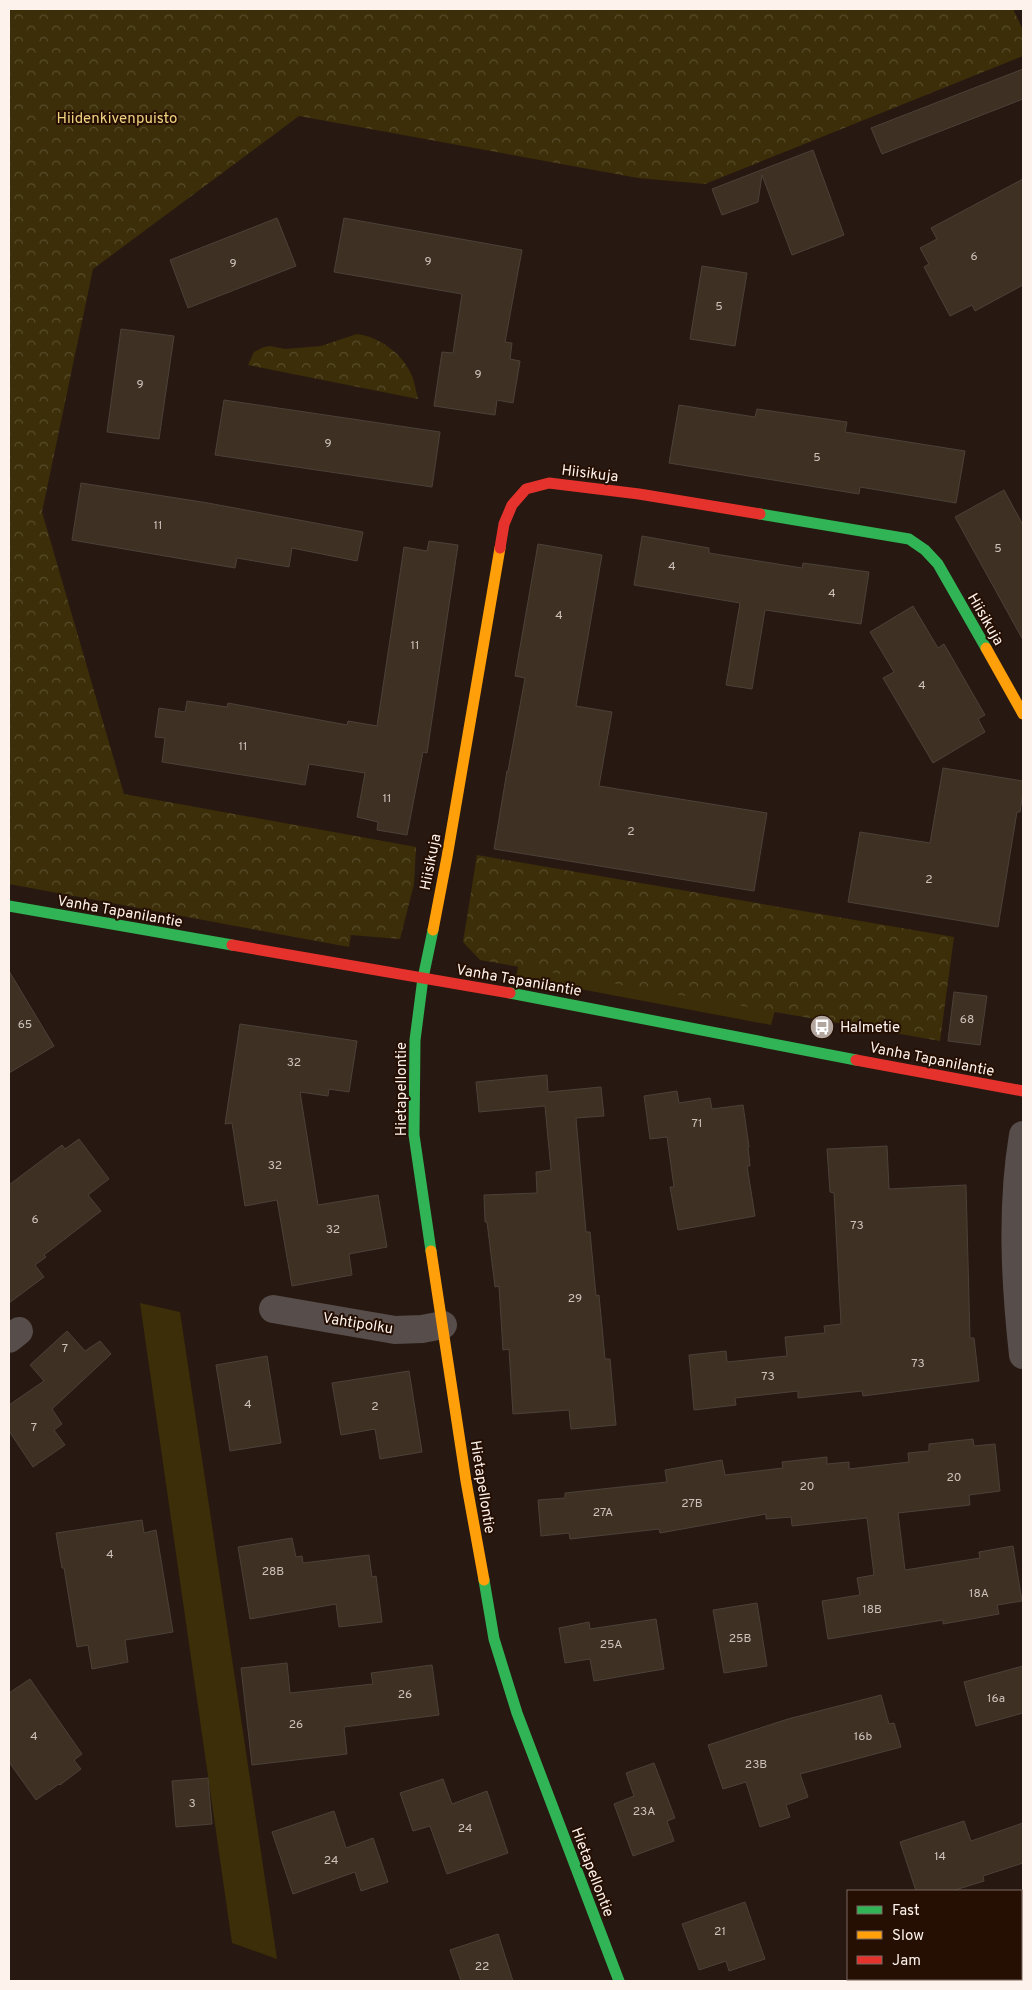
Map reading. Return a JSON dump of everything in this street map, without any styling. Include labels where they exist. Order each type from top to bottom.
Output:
[{"type":"street","name":"Hiisikuja","points":[[423,978],[447,856],[504,524],[512,505],[526,490],[549,483],[639,494],[910,539],[925,550],[938,564],[1023,714]]},
{"type":"street","name":"Vanha Tapanilantie","points":[[9,906],[499,991],[973,1083],[1023,1090]]},
{"type":"street","name":"Hietapellontie","points":[[423,978],[415,1040],[414,1135],[442,1325],[494,1639],[519,1720],[619,1981]]},
{"type":"street","points":[[1023,1135],[1017,1203],[1016,1294],[1023,1355]]},
{"type":"street","name":"Vahtipolku","points":[[273,1309],[395,1330],[422,1329],[442,1325]]},
{"type":"green space","name":"Hiidenkivenpuisto","points":[[9,9],[1013,9],[1023,30],[1023,56],[705,184],[638,178],[299,116],[93,269],[42,512],[124,794],[416,847],[414,884],[400,939],[351,935],[349,947],[9,884]]},
{"type":"green space","points":[[357,334],[382,343],[397,354],[412,376],[418,399],[248,365],[254,352],[264,347],[270,346],[285,349],[321,346]]},
{"type":"green space","points":[[477,855],[954,937],[940,1041],[480,960],[463,942]]},
{"type":"green space","points":[[521,963],[775,1011],[771,1025],[516,977]]},
{"type":"green space","points":[[140,1303],[180,1312],[277,1959],[232,1943]]},
{"type":"building","points":[[1023,69],[1023,99],[882,154],[871,128]]},
{"type":"building","points":[[813,150],[844,235],[792,255],[762,175],[758,202],[722,215],[712,189]]},
{"type":"building","points":[[1023,179],[1023,285],[975,311],[972,305],[950,316],[924,267],[929,264],[920,248],[937,239],[931,228]]},
{"type":"building","points":[[277,218],[296,266],[188,308],[170,260]]},
{"type":"building","points":[[344,218],[522,250],[505,342],[512,343],[510,359],[520,361],[513,403],[497,400],[495,415],[434,406],[442,352],[453,353],[462,294],[334,272]]},
{"type":"building","points":[[702,266],[747,273],[735,346],[690,339]]},
{"type":"building","points":[[121,329],[174,336],[159,439],[107,432]]},
{"type":"building","points":[[224,400],[440,432],[432,487],[215,455]]},
{"type":"building","points":[[679,405],[755,417],[757,409],[847,422],[845,432],[965,451],[956,503],[860,487],[859,494],[669,463]]},
{"type":"building","points":[[81,483],[208,503],[363,532],[357,561],[292,548],[289,567],[237,558],[235,568],[72,540]]},
{"type":"building","points":[[1004,490],[1023,525],[1023,640],[955,517]]},
{"type":"building","points":[[642,536],[709,548],[709,553],[802,568],[803,563],[869,572],[861,624],[765,610],[752,689],[726,685],[740,603],[634,585]]},
{"type":"building","points":[[429,541],[458,545],[427,753],[423,752],[407,835],[377,830],[378,822],[357,817],[365,773],[309,764],[305,785],[162,762],[165,738],[155,737],[159,708],[185,712],[187,701],[227,707],[228,703],[347,725],[348,721],[377,726],[404,547],[427,551]]},
{"type":"building","points":[[538,544],[602,555],[576,706],[612,712],[599,786],[767,813],[754,891],[494,849],[525,678],[515,676]]},
{"type":"building","points":[[913,606],[938,648],[944,644],[985,715],[978,719],[985,732],[933,763],[883,678],[894,672],[870,632]]},
{"type":"building","points":[[943,768],[1023,781],[1020,812],[1017,812],[998,927],[848,902],[860,832],[930,843]]},
{"type":"building","points":[[9,971],[54,1046],[9,1073]]},
{"type":"building","points":[[954,992],[987,996],[980,1045],[948,1041]]},
{"type":"building","points":[[240,1024],[357,1041],[349,1092],[329,1089],[328,1096],[300,1092],[318,1205],[378,1195],[387,1247],[349,1254],[352,1275],[292,1286],[277,1200],[245,1206],[232,1123],[225,1124]]},
{"type":"building","points":[[547,1075],[548,1092],[601,1087],[604,1116],[576,1118],[586,1232],[590,1232],[596,1296],[599,1295],[605,1359],[610,1359],[616,1425],[571,1429],[569,1410],[513,1414],[509,1349],[503,1350],[499,1286],[495,1287],[487,1222],[485,1222],[484,1195],[537,1193],[536,1172],[551,1170],[545,1106],[479,1112],[476,1082]]},
{"type":"building","points":[[677,1091],[679,1103],[710,1098],[712,1109],[743,1105],[749,1147],[750,1166],[747,1166],[755,1216],[678,1230],[670,1187],[674,1187],[667,1137],[650,1139],[644,1096]]},
{"type":"building","points":[[79,1139],[109,1179],[88,1195],[101,1211],[44,1255],[46,1257],[35,1265],[44,1277],[9,1303],[9,1185],[62,1145],[65,1149]]},
{"type":"building","points":[[887,1146],[889,1189],[966,1185],[970,1338],[974,1338],[979,1381],[863,1396],[862,1391],[798,1398],[798,1391],[735,1398],[736,1405],[694,1410],[689,1355],[726,1351],[727,1362],[787,1356],[785,1337],[825,1333],[824,1326],[841,1324],[834,1193],[830,1192],[827,1149]]},
{"type":"building","points":[[67,1331],[85,1351],[100,1341],[111,1354],[52,1409],[62,1424],[54,1430],[65,1445],[33,1467],[9,1431],[9,1405],[44,1381],[30,1365]]},
{"type":"building","points":[[267,1356],[281,1443],[230,1451],[216,1365]]},
{"type":"building","points":[[409,1371],[422,1452],[380,1459],[375,1429],[341,1435],[332,1383]]},
{"type":"building","points":[[973,1439],[974,1446],[995,1444],[1000,1491],[969,1495],[970,1505],[898,1513],[905,1570],[980,1558],[979,1552],[1013,1546],[1022,1601],[997,1605],[999,1614],[943,1624],[943,1620],[828,1639],[822,1601],[860,1595],[857,1578],[874,1575],[867,1518],[792,1526],[791,1517],[766,1519],[766,1514],[660,1533],[659,1529],[570,1539],[569,1533],[541,1536],[538,1500],[565,1498],[565,1493],[667,1482],[665,1470],[722,1460],[725,1475],[783,1468],[782,1462],[827,1457],[827,1464],[849,1462],[849,1469],[909,1462],[908,1453],[929,1451],[929,1444]]},
{"type":"building","points":[[142,1520],[144,1533],[156,1530],[173,1632],[125,1640],[128,1662],[92,1669],[88,1645],[77,1647],[64,1568],[62,1568],[56,1533]]},
{"type":"building","points":[[292,1538],[296,1557],[302,1556],[303,1563],[369,1555],[372,1577],[376,1576],[382,1622],[339,1627],[336,1604],[250,1619],[238,1547]]},
{"type":"building","points":[[757,1603],[767,1666],[724,1673],[713,1610]]},
{"type":"building","points":[[656,1619],[664,1669],[594,1681],[590,1659],[565,1663],[559,1628],[589,1622],[590,1629]]},
{"type":"building","points":[[287,1663],[290,1693],[373,1684],[371,1673],[432,1665],[439,1715],[344,1727],[347,1754],[252,1765],[241,1668]]},
{"type":"building","points":[[1023,1666],[1023,1713],[976,1726],[964,1682]]},
{"type":"building","points":[[30,1679],[82,1754],[74,1760],[81,1769],[36,1800],[9,1762],[9,1693]]},
{"type":"building","points":[[881,1695],[889,1724],[894,1723],[901,1747],[800,1774],[808,1797],[786,1805],[790,1817],[760,1827],[746,1782],[723,1789],[708,1745],[788,1719]]},
{"type":"building","points":[[654,1763],[675,1818],[667,1821],[674,1841],[633,1856],[614,1804],[634,1796],[626,1773]]},
{"type":"building","points":[[208,1778],[212,1824],[176,1827],[172,1781]]},
{"type":"building","points":[[443,1779],[452,1804],[487,1791],[508,1853],[447,1874],[430,1826],[413,1831],[400,1793]]},
{"type":"building","points":[[334,1811],[346,1848],[373,1838],[388,1882],[361,1891],[355,1872],[293,1894],[272,1832]]},
{"type":"building","points":[[964,1821],[971,1841],[1023,1823],[1023,1863],[983,1876],[984,1881],[955,1890],[916,1890],[900,1842]]},
{"type":"building","points":[[745,1902],[765,1959],[729,1971],[726,1961],[699,1970],[682,1924]]},
{"type":"building","points":[[498,1934],[513,1981],[461,1981],[450,1950]]},
{"type":"traffic: fast","points":[[760,514],[909,539],[925,550],[938,564],[986,648]]},
{"type":"traffic: fast","points":[[9,906],[232,945]]},
{"type":"traffic: fast","points":[[431,1251],[414,1135],[415,1040],[423,978],[433,930]]},
{"type":"traffic: fast","points":[[510,993],[856,1060]]},
{"type":"traffic: fast","points":[[484,1580],[494,1639],[517,1713],[619,1981]]},
{"type":"traffic: slow","points":[[433,930],[500,548]]},
{"type":"traffic: slow","points":[[986,648],[1023,714]]},
{"type":"traffic: slow","points":[[431,1251],[466,1481],[484,1580]]},
{"type":"traffic: jam","points":[[500,548],[504,524],[512,505],[526,489],[549,483],[639,494],[760,514]]},
{"type":"traffic: jam","points":[[232,945],[510,993]]},
{"type":"traffic: jam","points":[[856,1060],[1023,1091]]},
{"type":"place","name":"Halmetie","points":[[822,1027]]}]
